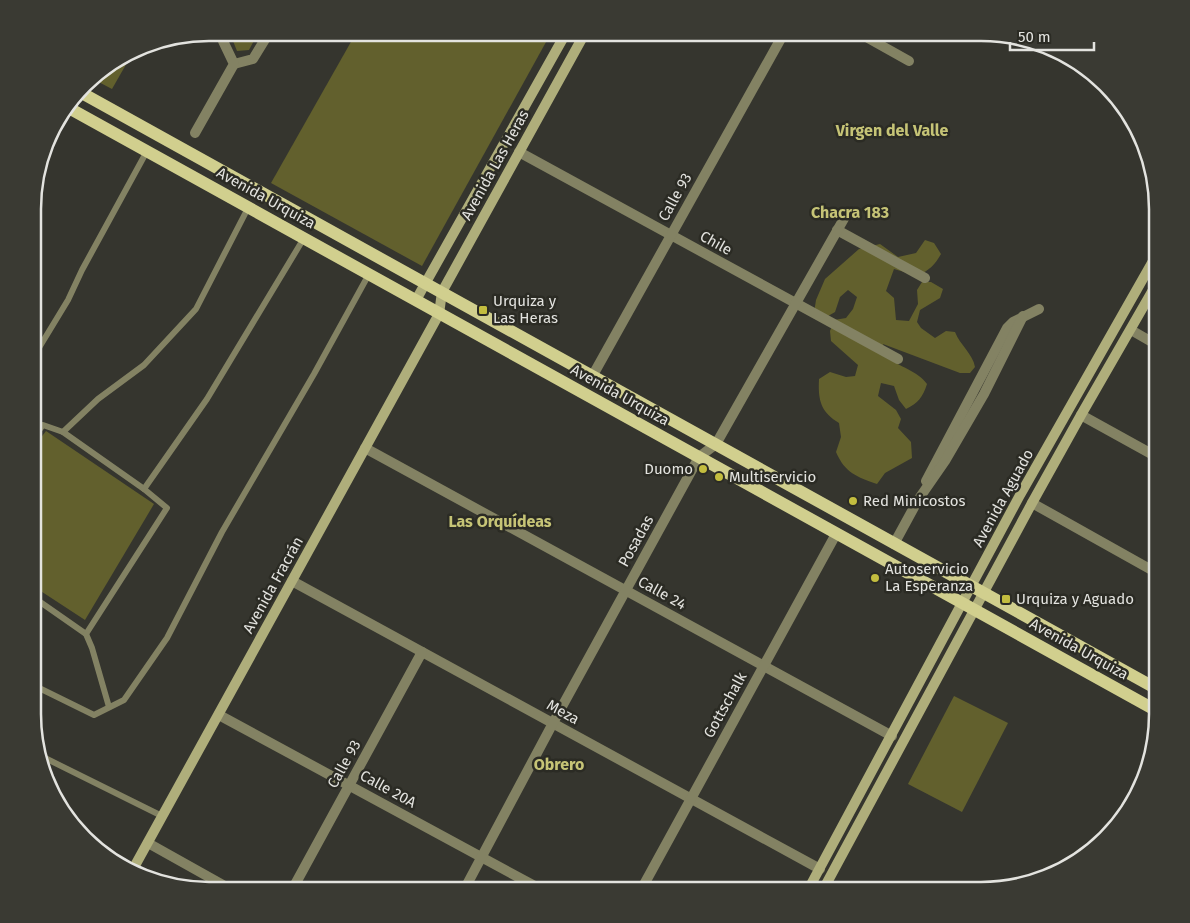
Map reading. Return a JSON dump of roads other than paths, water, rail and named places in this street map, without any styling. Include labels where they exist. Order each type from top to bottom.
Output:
[{"type":"main road","name":"Avenida Las Heras","points":[[416,300],[561,41]]},
{"type":"main road","name":"Avenida Las Heras","points":[[439,314],[442,292],[580,41]]},
{"type":"main road","name":"Avenida Urquiza","points":[[86,95],[1148,683]]},
{"type":"main road","name":"Avenida Urquiza","points":[[74,110],[1148,706]]},
{"type":"main road","name":"Avenida Aguado","points":[[827,882],[968,606],[972,586],[1020,495],[1149,270]]},
{"type":"main road","name":"Avenida Aguado","points":[[813,882],[892,736],[968,606],[984,592],[1032,502],[1149,298]]},
{"type":"main road","name":"Avenida Fracrán","points":[[136,864],[439,314]]},
{"type":"street","points":[[223,41],[234,64]]},
{"type":"street","points":[[195,133],[234,64],[253,60],[264,41]]},
{"type":"street","name":"Calle 93","points":[[593,375],[779,42]]},
{"type":"street","points":[[874,42],[908,61]]},
{"type":"street","name":"Chile","points":[[519,152],[898,359]]},
{"type":"street","name":"Posadas","points":[[469,881],[553,723],[699,457],[716,444],[846,215]]},
{"type":"street","points":[[837,230],[925,278]]},
{"type":"street","points":[[894,544],[918,500],[945,461],[979,402],[1023,316],[1039,309]]},
{"type":"street","points":[[1130,330],[1149,340]]},
{"type":"street","points":[[1081,415],[1149,452]]},
{"type":"street","name":"Calle 24","points":[[365,448],[892,736]]},
{"type":"street","points":[[1032,502],[1148,564]]},
{"type":"street","name":"Gottschalk","points":[[646,882],[836,534]]},
{"type":"street","name":"Meza","points":[[292,581],[820,869]]},
{"type":"street","name":"Calle 93","points":[[297,881],[422,652]]},
{"type":"street","name":"Calle 20A","points":[[219,714],[526,881]]},
{"type":"street","points":[[148,843],[216,881]]},
{"type":"lane","points":[[41,344],[68,300],[82,270],[147,152]]},
{"type":"lane","points":[[63,432],[98,399],[144,365],[196,309],[248,208]]},
{"type":"lane","points":[[144,489],[207,398],[304,238]]},
{"type":"lane","points":[[42,689],[94,715],[124,700],[167,638],[222,532],[314,374],[369,274]]},
{"type":"lane","points":[[41,427],[43,425],[63,432],[144,489],[167,508],[86,634]]},
{"type":"lane","points":[[42,603],[86,634],[110,707]]},
{"type":"lane","points":[[48,759],[162,816]]},
{"type":"place","name":"Urquiza y Las Heras","points":[[483,310]]},
{"type":"place","name":"Duomo","points":[[703,469]]},
{"type":"place","name":"Multiservicio","points":[[719,477]]},
{"type":"place","name":"Red Minicostos","points":[[853,501]]},
{"type":"place","name":"Autoservicio La Esperanza","points":[[875,578]]},
{"type":"place","name":"Urquiza y Aguado","points":[[1006,599]]},
{"type":"district","name":"Virgen del Valle","points":[[892,130]]},
{"type":"district","name":"Chacra 183","points":[[850,212]]},
{"type":"district","name":"Las Orquídeas","points":[[500,521]]},
{"type":"district","name":"Obrero","points":[[559,764]]}]
